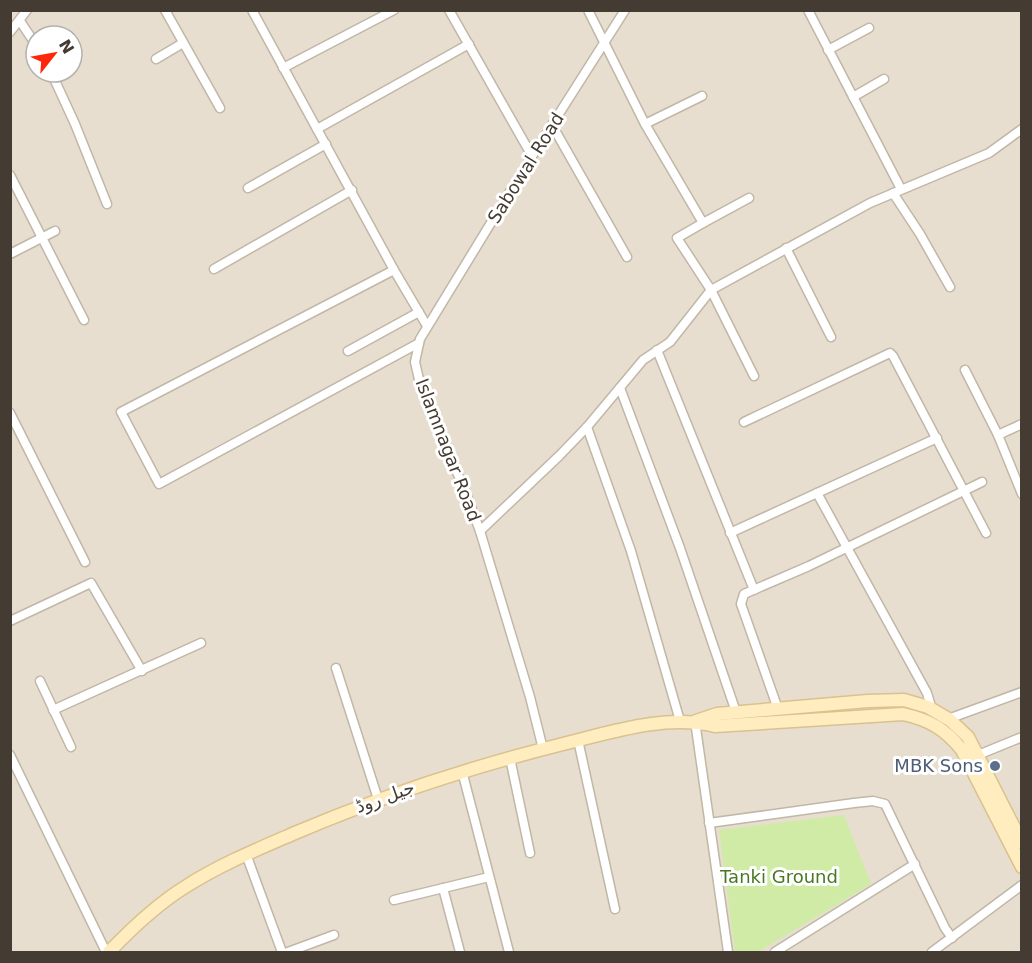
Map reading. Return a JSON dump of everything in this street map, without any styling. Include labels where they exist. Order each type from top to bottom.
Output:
[{"type":"main road","points":[[695,721],[717,714],[736,712],[904,700],[940,718],[969,737],[1022,843]]},
{"type":"main road","points":[[695,721],[715,726],[903,714],[923,719],[940,718]]},
{"type":"main road","points":[[940,718],[950,736],[962,750],[1022,867]]},
{"type":"main road","name":"جیل روڈ","points":[[108,952],[156,906],[186,886],[246,854],[378,799],[462,771],[622,729],[695,721]]},
{"type":"street","points":[[10,32],[27,10]]},
{"type":"street","points":[[165,10],[220,108]]},
{"type":"street","points":[[252,10],[394,270],[428,326]]},
{"type":"street","points":[[283,68],[394,10]]},
{"type":"street","points":[[450,10],[532,156]]},
{"type":"street","points":[[588,10],[645,124],[703,223]]},
{"type":"street","name":"Sabowal Road","points":[[428,326],[625,10]]},
{"type":"street","points":[[808,10],[853,97],[897,191],[950,287]]},
{"type":"street","points":[[20,21],[24,27]]},
{"type":"street","points":[[828,50],[869,28]]},
{"type":"street","points":[[156,59],[183,43]]},
{"type":"street","points":[[317,129],[469,44]]},
{"type":"street","points":[[853,97],[884,79]]},
{"type":"street","points":[[57,84],[107,204]]},
{"type":"street","points":[[645,124],[702,96]]},
{"type":"street","points":[[552,125],[627,257]]},
{"type":"street","points":[[480,531],[587,427],[643,360],[670,342],[711,290],[786,248],[897,191],[989,153],[1022,129]]},
{"type":"street","points":[[248,188],[326,144]]},
{"type":"street","points":[[10,175],[84,320]]},
{"type":"street","points":[[214,269],[352,190]]},
{"type":"street","points":[[749,198],[677,238],[711,290],[754,376]]},
{"type":"street","points":[[10,254],[55,231]]},
{"type":"street","points":[[786,248],[831,337]]},
{"type":"street","points":[[394,270],[121,412],[159,484],[419,344]]},
{"type":"street","points":[[348,351],[419,312]]},
{"type":"street","name":"Islamnagar Road","points":[[428,326],[419,344],[415,362],[421,388],[480,531],[530,697],[543,749]]},
{"type":"street","points":[[657,351],[754,590]]},
{"type":"street","points":[[744,422],[890,353],[986,533]]},
{"type":"street","points":[[964,370],[998,435],[1022,494]]},
{"type":"street","points":[[620,388],[680,548],[736,712]]},
{"type":"street","points":[[11,415],[85,562]]},
{"type":"street","points":[[998,435],[1022,424]]},
{"type":"street","points":[[587,427],[631,551],[680,722]]},
{"type":"street","points":[[730,533],[937,438]]},
{"type":"street","points":[[778,709],[741,604],[744,594],[982,482]]},
{"type":"street","points":[[817,493],[940,718],[1022,692]]},
{"type":"street","points":[[10,621],[91,583],[142,671]]},
{"type":"street","points":[[53,710],[201,643]]},
{"type":"street","points":[[336,668],[378,799]]},
{"type":"street","points":[[40,681],[71,747]]},
{"type":"street","points":[[695,721],[728,952]]},
{"type":"street","points":[[978,755],[1022,737]]},
{"type":"street","points":[[578,740],[615,909]]},
{"type":"street","points":[[10,755],[108,952]]},
{"type":"street","points":[[510,758],[530,853]]},
{"type":"street","points":[[462,771],[509,952]]},
{"type":"street","points":[[709,823],[873,801],[885,804],[952,938]]},
{"type":"street","points":[[246,854],[282,952]]},
{"type":"street","points":[[775,952],[915,864]]},
{"type":"street","points":[[394,900],[489,878]]},
{"type":"street","points":[[932,952],[1022,885]]},
{"type":"street","points":[[443,888],[460,952]]},
{"type":"street","points":[[288,952],[334,935]]},
{"type":"shaded area","points":[[10,11],[1021,11],[1021,952],[11,952]]},
{"type":"green space","name":"Tanki Ground","points":[[844,815],[871,884],[758,952],[735,952],[719,830]]},
{"type":"place","name":"MBK Sons","points":[[995,766]]}]
